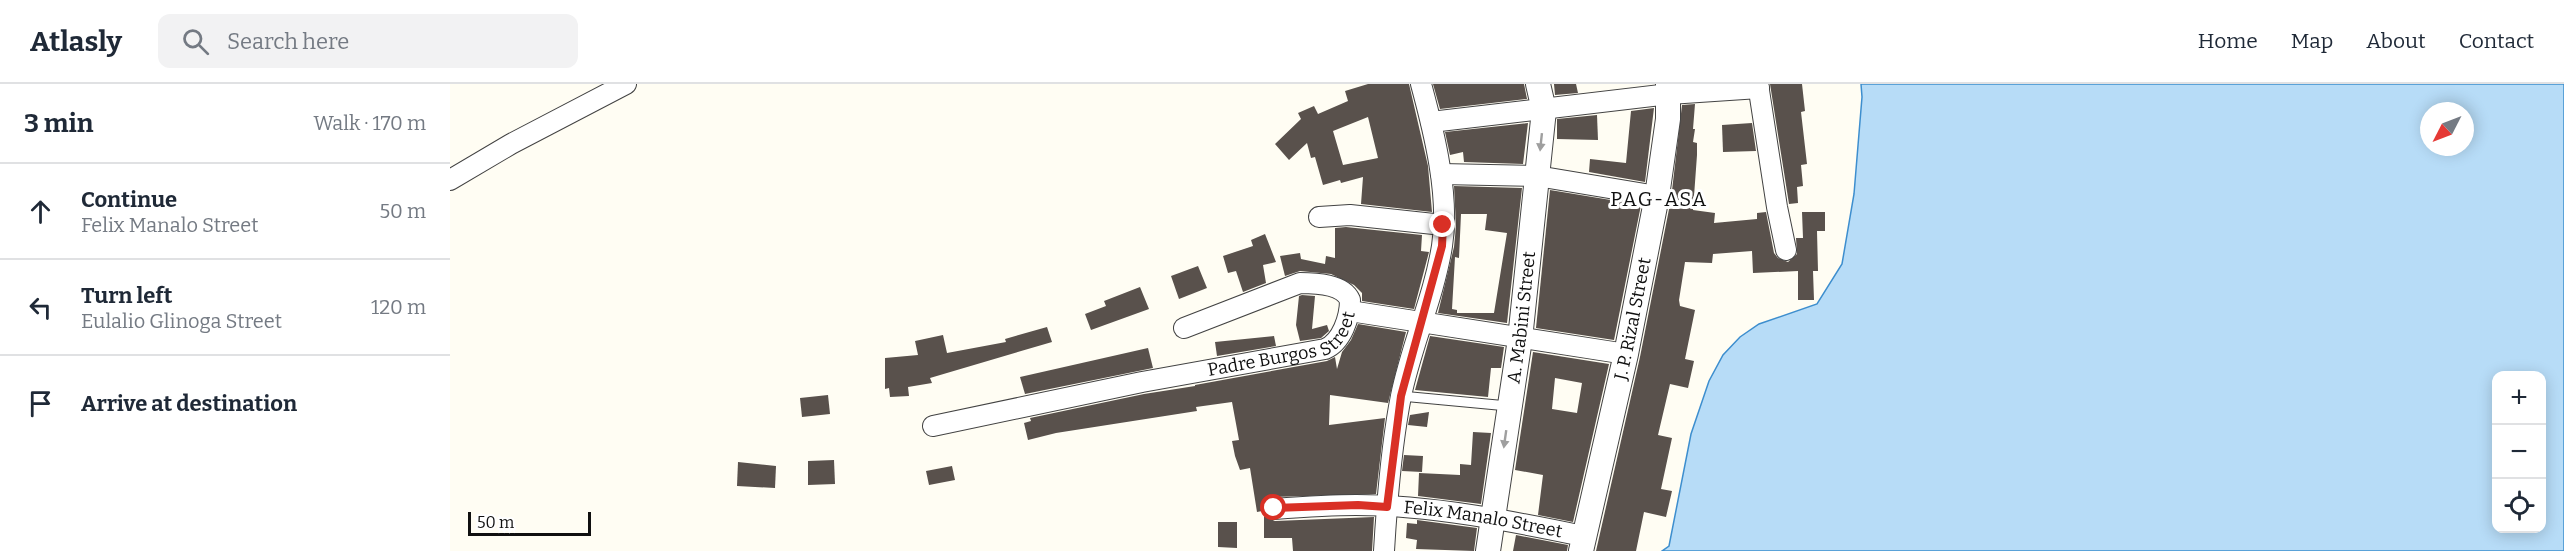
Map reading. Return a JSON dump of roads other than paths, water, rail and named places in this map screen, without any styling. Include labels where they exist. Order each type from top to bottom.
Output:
[{"type":"street","points":[[450,180],[511,144],[626,84]]},
{"type":"street","points":[[1384,551],[1387,507],[1401,396],[1442,246],[1441,174],[1431,122],[1420,84]]},
{"type":"street","name":"A. Mabini Street","points":[[1488,551],[1520,339],[1544,110],[1538,84]]},
{"type":"street","points":[[1431,122],[1487,114],[1544,110],[1669,89],[1758,86],[1786,250]]},
{"type":"street","name":"J. P. Rizal Street","points":[[1582,543],[1626,354],[1657,196],[1669,89]]},
{"type":"street","points":[[1441,174],[1537,176],[1657,196]]},
{"type":"street","points":[[1319,217],[1350,215],[1443,225]]},
{"type":"street","points":[[1184,328],[1299,283],[1311,283],[1342,290],[1350,300],[1350,311]]},
{"type":"street","name":"Padre Burgos Street","points":[[933,426],[1142,382],[1325,349],[1335,343],[1350,311],[1626,354]]},
{"type":"street","name":"Felix Manalo Street","points":[[1274,508],[1358,505],[1494,518],[1582,543]]},
{"type":"lane","points":[[1401,396],[1510,407]]},
{"type":"water","points":[[1861,84],[2564,84],[2564,551],[1662,551],[1669,546],[1691,434],[1709,381],[1723,355],[1740,337],[1759,324],[1817,304],[1842,264],[1854,194],[1862,97]]},
{"type":"district","name":"PAG-ASA","points":[[1659,199]]}]
